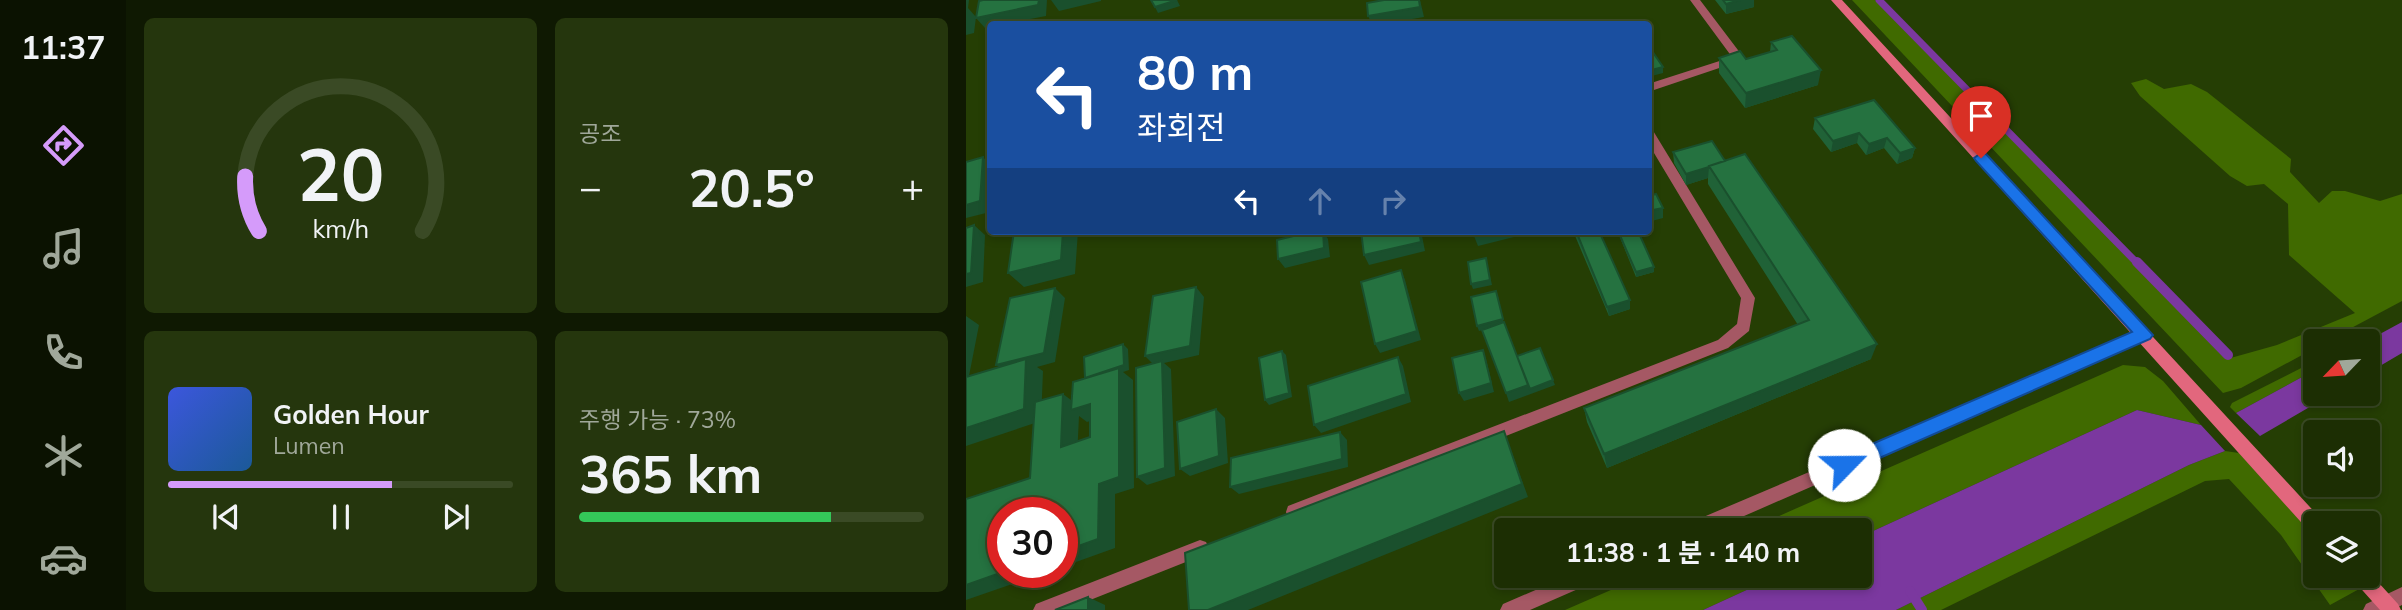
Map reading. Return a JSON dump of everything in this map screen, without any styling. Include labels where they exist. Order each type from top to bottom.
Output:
[{"type":"main road","points":[[1836,0],[2145,335],[2303,512]]},
{"type":"main road","points":[[2372,588],[2388,605]]},
{"type":"street","points":[[1652,87],[1739,58],[1695,0]]},
{"type":"street","points":[[1273,520],[1723,344],[1744,327],[1748,298],[1652,139]]},
{"type":"street","points":[[1721,518],[2145,335]]},
{"type":"street","points":[[1042,610],[1222,540]]},
{"type":"street","points":[[1510,610],[1560,588]]},
{"type":"green space","points":[[1852,0],[1875,0],[2227,359],[2277,345],[2303,334],[2303,354],[2241,388],[2223,393]]},
{"type":"green space","points":[[2146,79],[2164,89],[2191,84],[2207,92],[2291,159],[2290,172],[2319,203],[2332,191],[2345,191],[2380,201],[2402,194],[2402,301],[2350,329],[2316,329],[2355,313],[2289,255],[2288,204],[2264,184],[2247,186],[2230,176],[2140,96],[2131,83]]},
{"type":"green space","points":[[2123,365],[2145,367],[2163,381],[2201,425],[2137,410],[1872,531],[1872,518],[1774,518]]},
{"type":"green space","points":[[2303,367],[2303,377],[2236,413],[2230,407],[2232,403]]},
{"type":"green space","points":[[2225,451],[2239,453],[2303,524],[2303,566],[2281,535],[2229,479],[2205,481],[1941,610],[1896,610],[2189,465]]},
{"type":"green space","points":[[1615,588],[1751,588],[1703,610],[1565,610]]},
{"type":"green space","points":[[2318,588],[2361,588],[2330,605]]},
{"type":"shaded area","points":[[2402,322],[2402,353],[2380,366],[2380,334]]},
{"type":"shaded area","points":[[2303,377],[2303,406],[2311,406],[2260,436],[2236,413]]},
{"type":"shaded area","points":[[2137,410],[2201,425],[2225,451],[2189,465],[1896,610],[1703,610],[1751,588],[1872,588],[1872,531]]},
{"type":"building","points":[[1039,0],[1038,5],[976,18],[979,1]]},
{"type":"building","points":[[1151,0],[1177,0],[1155,7]]},
{"type":"building","points":[[1419,0],[1420,7],[1368,16],[1367,3]]},
{"type":"building","points":[[1723,0],[1740,0],[1726,4]]},
{"type":"building","points":[[1792,36],[1821,70],[1746,93],[1719,58],[1740,51],[1746,59],[1777,50],[1771,42]]},
{"type":"building","points":[[1652,51],[1663,67],[1652,70]]},
{"type":"building","points":[[1874,100],[1915,148],[1900,153],[1887,138],[1869,144],[1859,133],[1833,141],[1815,118]]},
{"type":"building","points":[[1712,141],[1725,161],[1686,174],[1673,152]]},
{"type":"building","points":[[1745,154],[1877,344],[1604,454],[1584,408],[1809,320],[1709,166]]},
{"type":"building","points":[[983,157],[980,201],[966,205],[966,162]]},
{"type":"building","points":[[1656,194],[1663,208],[1652,210],[1652,195]]},
{"type":"building","points":[[974,225],[971,273],[966,274],[966,228]]},
{"type":"building","points":[[1013,235],[1063,235],[1061,260],[1008,273]]},
{"type":"building","points":[[1298,235],[1323,235],[1324,248],[1278,259],[1277,240]]},
{"type":"building","points":[[1362,235],[1420,235],[1421,242],[1364,255]]},
{"type":"building","points":[[1578,235],[1601,235],[1630,300],[1607,307]]},
{"type":"building","points":[[1620,235],[1640,235],[1654,267],[1636,272]]},
{"type":"building","points":[[1486,258],[1490,280],[1471,284],[1468,262]]},
{"type":"building","points":[[1401,270],[1417,331],[1375,344],[1361,282]]},
{"type":"building","points":[[1196,287],[1190,346],[1145,356],[1153,296]]},
{"type":"building","points":[[1055,288],[1044,353],[996,365],[1010,298]]},
{"type":"building","points":[[1496,291],[1503,319],[1477,326],[1471,297]]},
{"type":"building","points":[[1504,322],[1528,385],[1506,393],[1482,330]]},
{"type":"building","points":[[1123,344],[1124,365],[1085,378],[1084,357]]},
{"type":"building","points":[[1540,348],[1553,380],[1530,389],[1517,356]]},
{"type":"building","points":[[1483,350],[1491,383],[1459,393],[1452,358]]},
{"type":"building","points":[[1282,351],[1289,393],[1265,400],[1259,358]]},
{"type":"building","points":[[1398,357],[1406,394],[1314,425],[1308,386]]},
{"type":"building","points":[[1026,359],[1024,409],[966,428],[966,377]]},
{"type":"building","points":[[1162,361],[1165,468],[1137,477],[1136,368]]},
{"type":"building","points":[[1119,368],[1119,477],[1099,484],[1098,539],[1078,546],[1078,497],[987,497],[987,578],[966,585],[966,499],[1030,478],[1035,402],[1063,394],[1061,447],[1090,437],[1090,404],[1071,410],[1073,382]]},
{"type":"building","points":[[1216,409],[1219,456],[1180,469],[1177,422]]},
{"type":"building","points":[[1504,431],[1522,484],[1208,610],[1189,610],[1185,553]]},
{"type":"building","points":[[1340,432],[1342,459],[1230,487],[1231,458]]},
{"type":"building","points":[[1088,597],[1088,610],[1055,610]]},
{"type":"waterway","points":[[1879,0],[2138,264]]},
{"type":"waterway","points":[[2137,262],[2228,355]]},
{"type":"waterway","points":[[1910,591],[1922,610]]},
{"type":"route","points":[[1844,465],[2145,335],[1981,158]]}]
